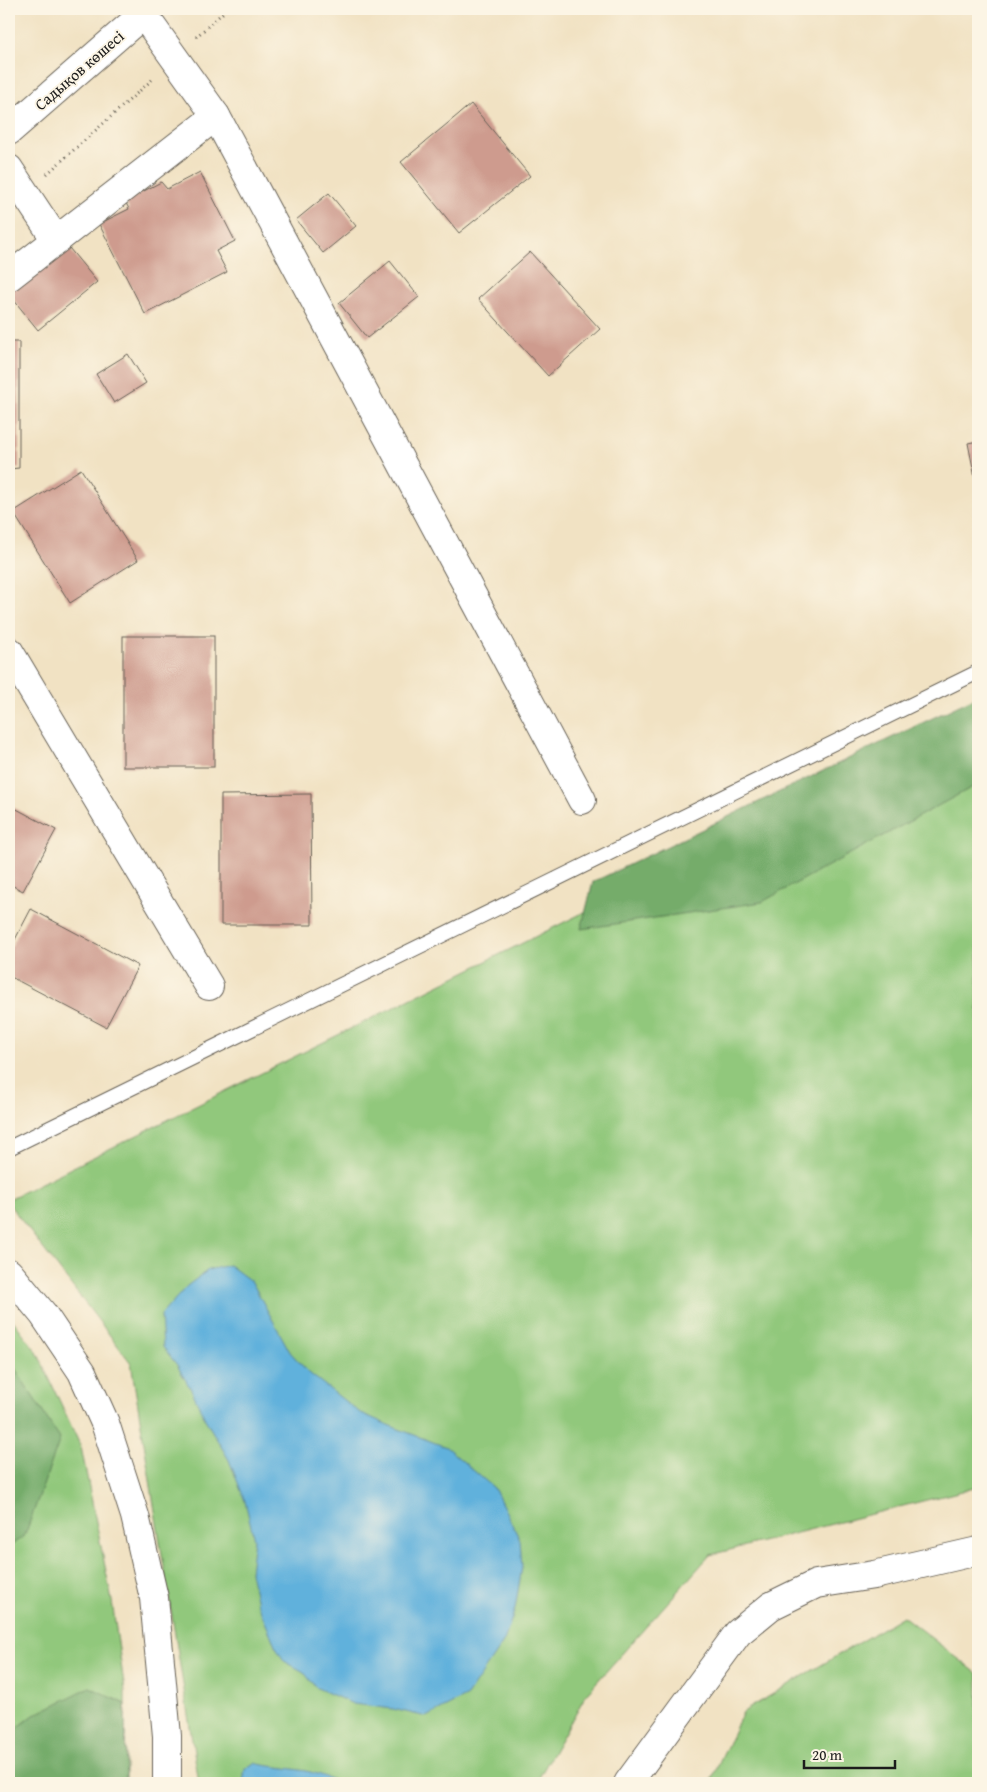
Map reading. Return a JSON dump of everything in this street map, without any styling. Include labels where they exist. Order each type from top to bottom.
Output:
[{"type":"street","points":[[146,11],[174,58],[216,116],[582,800]]},
{"type":"street","name":"Садықов көшесі","points":[[9,130],[146,11]]},
{"type":"street","points":[[9,277],[216,116]]},
{"type":"street","points":[[9,169],[56,240]]},
{"type":"street","points":[[9,651],[209,986]]},
{"type":"street","points":[[9,1273],[43,1314],[82,1372],[105,1423],[135,1516],[154,1598],[167,1736],[167,1783]]},
{"type":"street","points":[[628,1783],[738,1633],[771,1606],[816,1584],[874,1575],[978,1551]]},
{"type":"lane","points":[[9,1148],[978,672]]},
{"type":"path","points":[[24,192],[55,167],[227,9]]},
{"type":"green space","points":[[978,696],[978,784],[762,902],[581,929],[593,882]]},
{"type":"green space","points":[[978,716],[978,1487],[710,1555],[587,1693],[536,1783],[199,1783],[131,1363],[9,1204],[9,1199]]},
{"type":"green space","points":[[9,1315],[37,1352],[81,1447],[112,1601],[125,1691],[126,1783],[9,1783]]},
{"type":"green space","points":[[9,1359],[60,1439],[25,1535],[9,1547]]},
{"type":"green space","points":[[903,1616],[978,1674],[978,1783],[710,1783],[743,1712]]},
{"type":"green space","points":[[90,1687],[125,1704],[126,1783],[9,1783],[9,1734],[34,1715]]},
{"type":"water","points":[[229,1265],[252,1282],[290,1352],[309,1373],[359,1412],[446,1447],[494,1488],[520,1540],[522,1567],[515,1609],[504,1641],[467,1696],[427,1717],[393,1709],[353,1704],[315,1687],[304,1672],[284,1661],[275,1645],[257,1603],[250,1572],[254,1539],[245,1501],[229,1460],[177,1365],[163,1347],[161,1315],[187,1286],[208,1270]]},
{"type":"water","points":[[254,1763],[308,1771],[337,1783],[243,1783],[245,1769]]},
{"type":"building","points":[[471,104],[530,176],[459,233],[401,162]]},
{"type":"building","points":[[200,172],[235,241],[216,251],[227,272],[145,314],[99,224],[129,209],[125,201],[161,182],[167,189]]},
{"type":"building","points":[[329,193],[356,226],[323,253],[296,220]]},
{"type":"building","points":[[65,243],[97,282],[38,330],[9,294],[9,290]]},
{"type":"building","points":[[530,252],[600,329],[548,376],[478,299]]},
{"type":"building","points":[[390,261],[419,297],[367,338],[339,303]]},
{"type":"building","points":[[9,342],[19,342],[19,468],[9,469]]},
{"type":"building","points":[[128,354],[146,383],[114,403],[96,374]]},
{"type":"building","points":[[978,441],[978,487],[977,488],[968,443]]},
{"type":"building","points":[[81,469],[138,560],[70,603],[13,512]]},
{"type":"building","points":[[123,636],[214,636],[214,767],[123,767]]},
{"type":"building","points":[[311,794],[312,925],[221,925],[221,795]]},
{"type":"building","points":[[9,805],[56,830],[23,891],[9,884]]},
{"type":"building","points":[[31,909],[138,966],[106,1027],[9,976],[9,951]]}]
